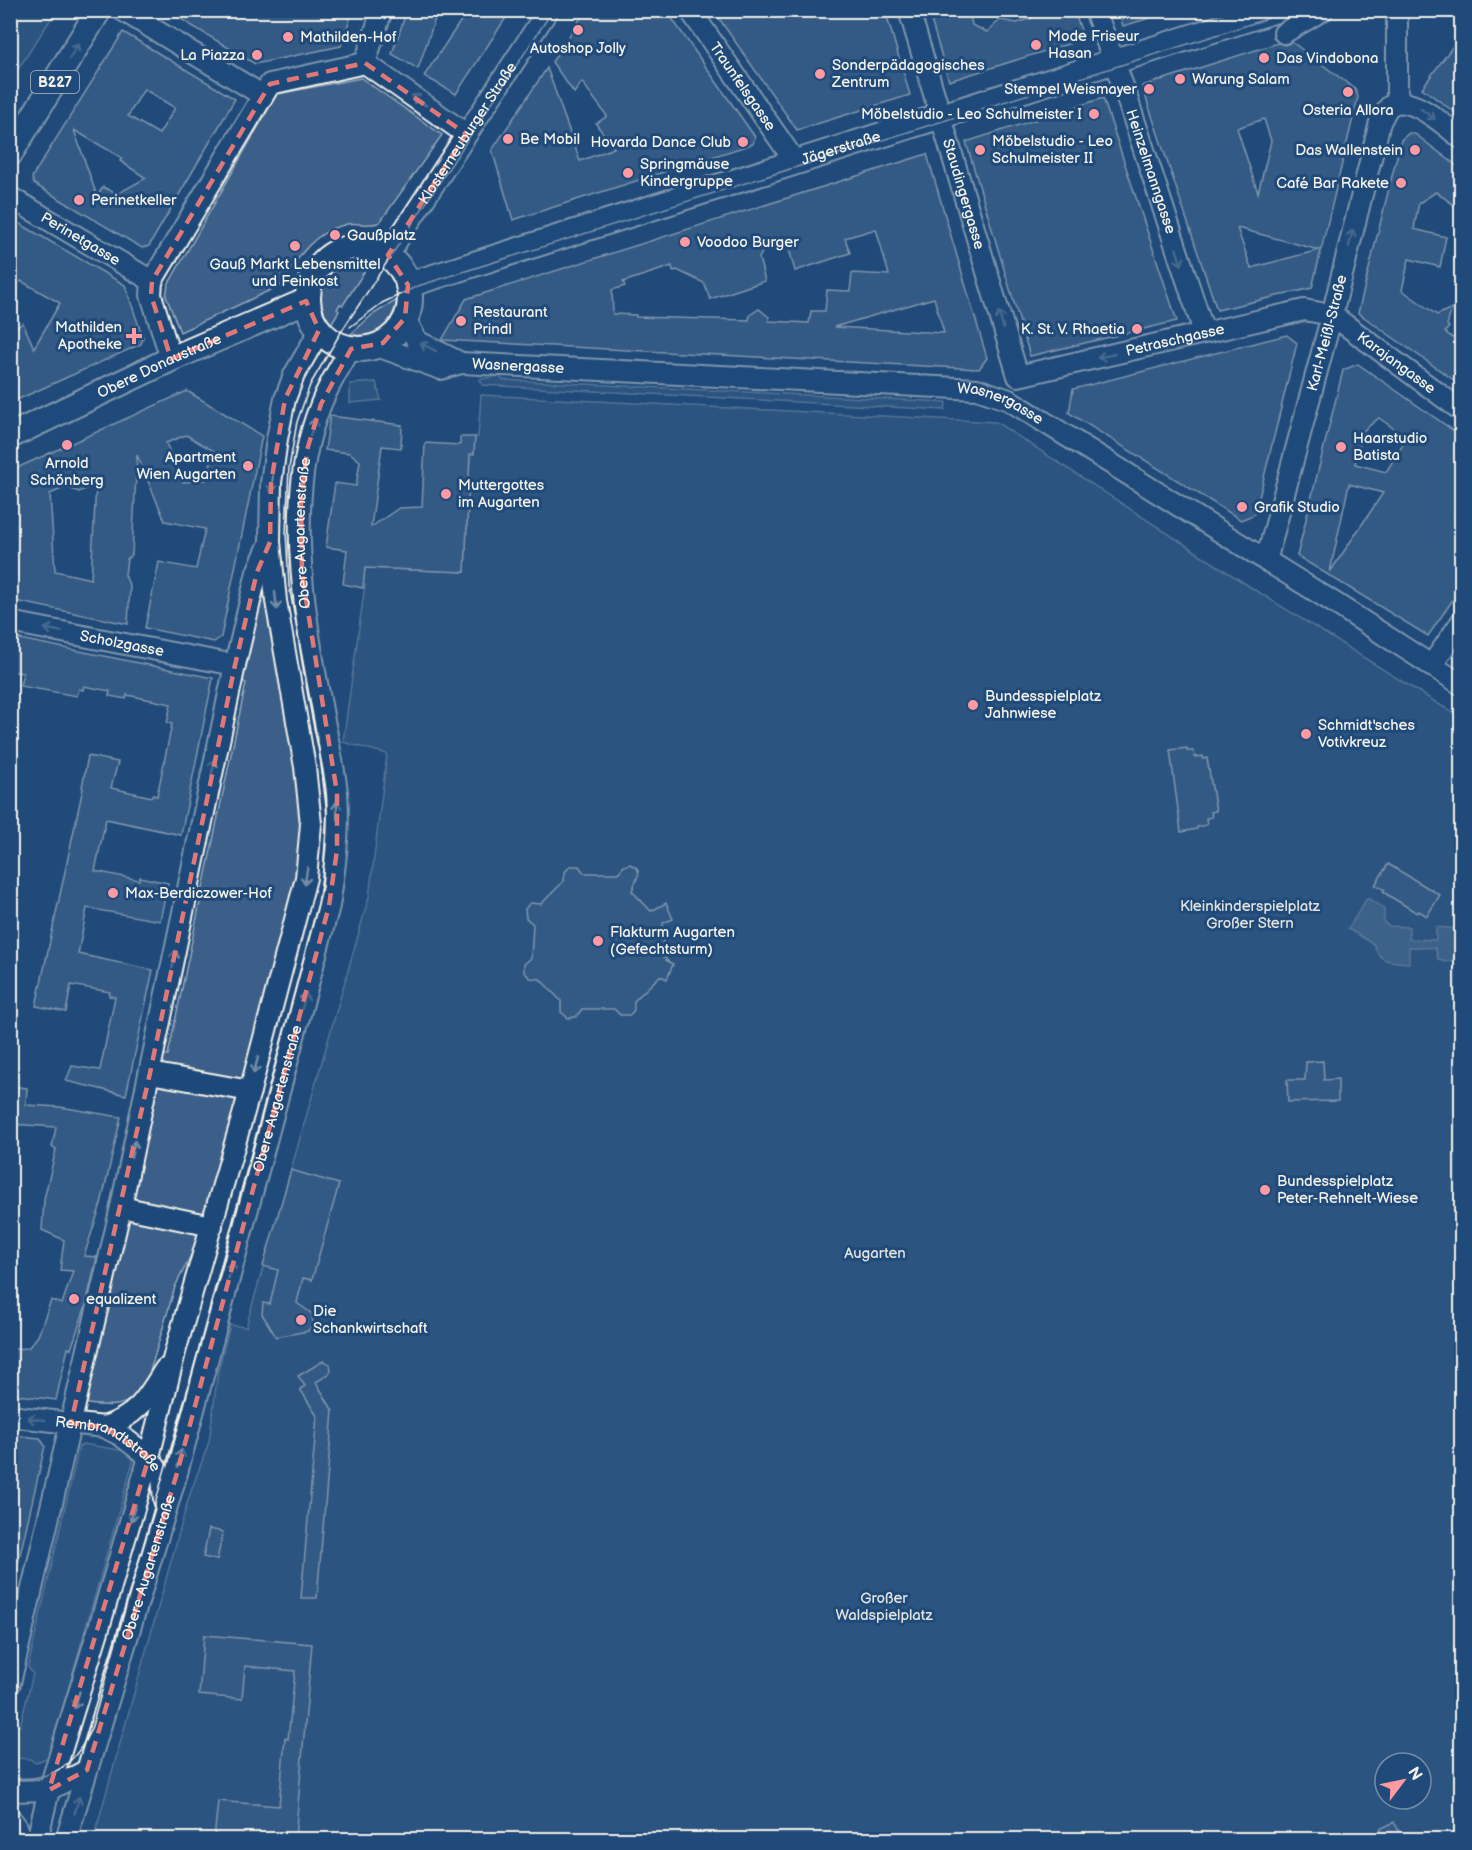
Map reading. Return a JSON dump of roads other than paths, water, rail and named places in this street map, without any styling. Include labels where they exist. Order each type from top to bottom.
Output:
[{"type":"main road","name":"B227","points":[[10,154],[99,10]]},
{"type":"main road","name":"Jägerstraße","points":[[408,285],[1276,10]]},
{"type":"main road","points":[[352,248],[366,248],[387,256],[402,272],[408,285],[409,306],[405,318],[394,335],[377,345],[364,348],[351,348],[335,343],[320,330],[313,319],[308,300],[310,285],[325,260],[338,252],[352,248]]},
{"type":"main road","name":"Obere Donaustraße","points":[[10,436],[171,359],[308,300]]},
{"type":"street","points":[[122,10],[262,95]]},
{"type":"street","points":[[365,63],[382,10]]},
{"type":"street","name":"Klosterneuburger Straße","points":[[387,256],[548,10]]},
{"type":"street","name":"Traunfelsgasse","points":[[690,10],[796,163]]},
{"type":"street","name":"Staudingergasse","points":[[909,10],[1018,376]]},
{"type":"street","name":"Heinzelmanngasse","points":[[1095,10],[1204,333]]},
{"type":"street","points":[[1284,33],[1323,10]]},
{"type":"street","points":[[1397,10],[1395,104],[1420,108],[1461,139]]},
{"type":"street","points":[[171,359],[151,295],[152,281],[270,84],[365,63],[466,134]]},
{"type":"street","name":"Karl-Meißl-Straße","points":[[1266,561],[1332,315],[1380,122],[1395,104]]},
{"type":"street","name":"Perinetgasse","points":[[10,196],[152,281]]},
{"type":"street","name":"Petraschgasse","points":[[1018,376],[1304,310],[1332,315]]},
{"type":"street","name":"Karajangasse","points":[[1332,315],[1461,411]]},
{"type":"street","name":"Wasnergasse","points":[[405,318],[417,341],[461,363]]},
{"type":"street","name":"Obere Augartenstraße","points":[[37,1839],[48,1790],[150,1457],[175,1352],[250,1091],[306,878],[311,824],[305,767],[276,601],[270,542],[271,483],[285,399],[294,375],[320,330]]},
{"type":"street","name":"Wasnergasse","points":[[377,345],[441,369],[461,363],[977,389],[1009,400],[1334,602],[1461,685]]},
{"type":"street","name":"Obere Augartenstraße","points":[[66,1839],[165,1515],[329,906],[337,850],[337,793],[309,643],[302,574],[301,504],[307,450],[318,411],[335,374],[351,348]]},
{"type":"street","name":"Obere Augartenstraße","points":[[10,1683],[121,1206],[235,664],[257,572],[270,542]]},
{"type":"street","points":[[1431,666],[1461,621]]},
{"type":"street","name":"Scholzgasse","points":[[10,622],[235,664]]},
{"type":"street","name":"Obere Augartenstraße","points":[[150,1072],[250,1091]]},
{"type":"street","points":[[121,1206],[212,1226]]},
{"type":"street","points":[[104,1427],[120,1422],[144,1402],[175,1352]]},
{"type":"street","name":"Rembrandtstraße","points":[[10,1416],[104,1427],[120,1435],[150,1457],[162,1477],[165,1515]]},
{"type":"street","points":[[10,1791],[48,1790],[87,1770]]},
{"type":"street","points":[[10,1818],[22,1839]]},
{"type":"tram line","points":[[10,1778],[39,1777],[61,1768],[78,1751],[92,1726],[222,1268],[322,888],[327,814],[319,749],[289,586],[286,532],[289,468],[297,422],[310,385],[341,332],[553,10]]},
{"type":"tram line","points":[[350,327],[382,303],[418,286],[1204,39],[1266,19],[1285,10]]},
{"type":"place","name":"Autoshop Jolly","points":[[578,30]]},
{"type":"place","name":"Mathilden-Hof","points":[[288,37]]},
{"type":"place","name":"Mode Friseur Hasan","points":[[1036,45]]},
{"type":"place","name":"La Piazza","points":[[257,55]]},
{"type":"place","name":"Das Vindobona","points":[[1264,58]]},
{"type":"place","name":"Sonderpädagogisches Zentrum","points":[[820,74]]},
{"type":"place","name":"Warung Salam","points":[[1180,79]]},
{"type":"place","name":"Stempel Weismayer","points":[[1149,89]]},
{"type":"place","name":"Osteria Allora","points":[[1348,92]]},
{"type":"place","name":"Möbelstudio - Leo Schulmeister I","points":[[1094,114]]},
{"type":"place","name":"Be Mobil","points":[[508,139]]},
{"type":"place","name":"Hovarda Dance Club","points":[[743,142]]},
{"type":"place","name":"Möbelstudio - Leo Schulmeister II","points":[[980,150]]},
{"type":"place","name":"Das Wallenstein","points":[[1415,150]]},
{"type":"place","name":"Springmäuse Kindergruppe","points":[[628,173]]},
{"type":"place","name":"Café Bar Rakete","points":[[1401,183]]},
{"type":"place","name":"Perinetkeller","points":[[79,200]]},
{"type":"place","name":"Gaußplatz","points":[[335,235]]},
{"type":"place","name":"Voodoo Burger","points":[[685,242]]},
{"type":"place","name":"Gauß Markt Lebensmittel und Feinkost","points":[[295,246]]},
{"type":"place","name":"Restaurant Prindl","points":[[461,321]]},
{"type":"place","name":"K. St. V. Rhaetia","points":[[1137,329]]},
{"type":"place","name":"Mathilden Apotheke","points":[[134,336]]},
{"type":"place","name":"Arnold Schönberg","points":[[67,445]]},
{"type":"place","name":"Haarstudio Batista","points":[[1341,447]]},
{"type":"place","name":"Apartment Wien Augarten","points":[[248,466]]},
{"type":"place","name":"Muttergottes im Augarten","points":[[446,494]]},
{"type":"place","name":"Grafik Studio","points":[[1242,507]]},
{"type":"place","name":"Bundesspielplatz Jahnwiese","points":[[973,705]]},
{"type":"place","name":"Schmidt'sches Votivkreuz","points":[[1306,734]]},
{"type":"place","name":"Max-Berdiczower-Hof","points":[[113,893]]},
{"type":"place","name":"Flakturm Augarten (Gefechtsturm)","points":[[598,941]]},
{"type":"place","name":"Bundesspielplatz Peter-Rehnelt-Wiese","points":[[1265,1190]]},
{"type":"place","name":"equalizent","points":[[74,1299]]},
{"type":"place","name":"Die Schankwirtschaft","points":[[301,1320]]},
{"type":"park label","name":"Kleinkinderspielplatz Großer Stern","points":[[1250,914]]},
{"type":"park label","name":"Augarten","points":[[875,1253]]},
{"type":"park label","name":"Großer Waldspielplatz","points":[[884,1606]]}]
